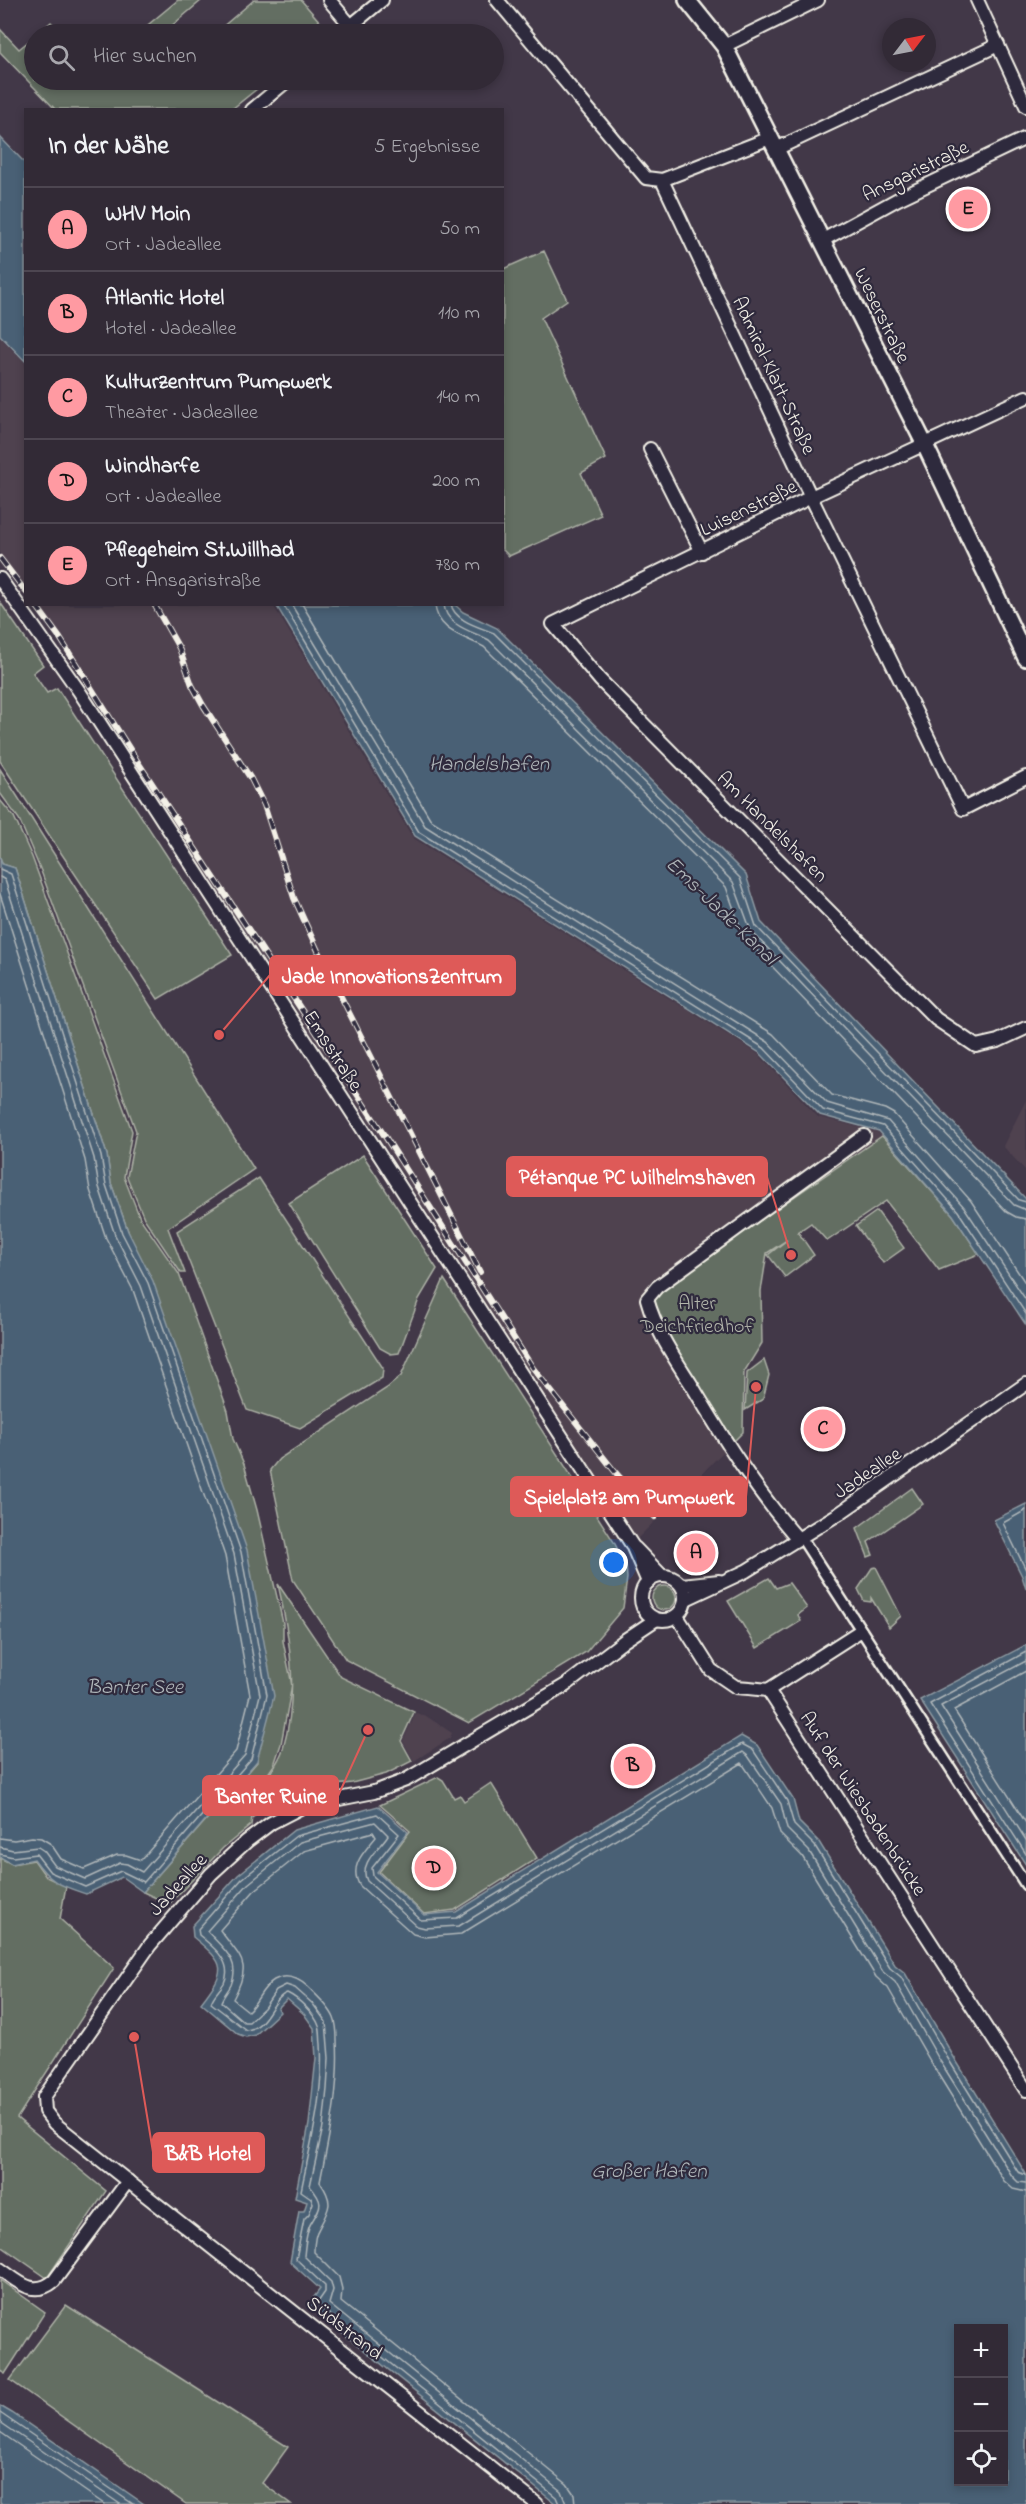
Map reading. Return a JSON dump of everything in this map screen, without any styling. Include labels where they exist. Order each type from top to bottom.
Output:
[{"type":"street","points":[[329,0],[349,24]]},
{"type":"street","points":[[353,24],[382,0]]},
{"type":"street","points":[[497,0],[646,178],[662,180],[773,144],[998,45]]},
{"type":"street","name":"Weserstraße","points":[[687,0],[724,46],[925,446],[1026,658]]},
{"type":"street","points":[[724,46],[818,0]]},
{"type":"street","points":[[977,0],[1026,106]]},
{"type":"street","points":[[254,108],[276,90]]},
{"type":"street","name":"Ansgaristraße","points":[[823,240],[898,199],[1026,138]]},
{"type":"street","name":"Admiral-Klatt-Straße","points":[[662,180],[812,498],[963,809],[1026,777]]},
{"type":"street","name":"Luisenstraße","points":[[553,624],[1026,397]]},
{"type":"street","points":[[650,449],[702,552]]},
{"type":"street","name":"Emsstraße","points":[[0,579],[79,692],[632,1545],[648,1582]]},
{"type":"street","name":"Am Handelshafen","points":[[553,624],[600,680],[936,1019],[976,1046],[998,1041],[1026,1028]]},
{"type":"street","points":[[864,1136],[657,1287],[647,1299],[653,1322],[719,1431],[752,1482],[799,1538],[1026,1885]]},
{"type":"street","name":"Jadeallee","points":[[686,1599],[746,1571],[799,1538],[892,1479],[1026,1384]]},
{"type":"street","name":"Emsstraße","points":[[632,1545],[662,1576]]},
{"type":"street","points":[[662,1576],[673,1578],[682,1585],[686,1599],[682,1611],[667,1621],[655,1620],[643,1609],[641,1595],[648,1582],[662,1576]]},
{"type":"street","name":"Jadeallee","points":[[682,1585],[723,1581]]},
{"type":"street","name":"Jadeallee","points":[[625,1640],[643,1609]]},
{"type":"street","points":[[677,1616],[711,1670],[723,1680],[736,1687],[768,1690],[860,1631]]},
{"type":"street","name":"Jadeallee","points":[[128,2181],[54,2123],[45,2112],[44,2097],[150,1945],[211,1874],[256,1834],[289,1813],[318,1802],[374,1792],[406,1780],[566,1685],[655,1620]]},
{"type":"street","name":"Auf der Wiesbadenbrücke","points":[[768,1690],[1026,2090]]},
{"type":"street","points":[[0,2269],[28,2288],[41,2289],[54,2281],[128,2181]]},
{"type":"street","name":"Südstrand","points":[[128,2181],[537,2504]]},
{"type":"shaded area","points":[[0,337],[24,362],[24,595],[0,563]]},
{"type":"shaded area","points":[[33,606],[274,606],[413,838],[758,1054],[818,1117],[878,1132],[882,1136],[661,1288],[657,1323],[734,1441],[636,1540],[361,1109],[165,810],[54,633]]},
{"type":"shaded area","points":[[1026,1100],[1026,1171],[1003,1146]]},
{"type":"shaded area","points":[[416,1713],[426,1716],[452,1733],[450,1738],[414,1761],[403,1741]]},
{"type":"green space","points":[[178,0],[202,0],[174,24],[149,24]]},
{"type":"green space","points":[[254,0],[301,0],[322,24],[226,24]]},
{"type":"green space","points":[[0,29],[19,49],[24,45],[24,77],[0,52]]},
{"type":"green space","points":[[37,90],[256,90],[233,108],[54,108]]},
{"type":"green space","points":[[544,251],[567,300],[541,318],[606,459],[581,473],[601,515],[509,556],[504,551],[504,269]]},
{"type":"green space","points":[[0,602],[43,665],[33,673],[47,693],[57,688],[232,955],[158,999],[0,761]]},
{"type":"green space","points":[[0,769],[254,1169],[168,1228],[185,1273],[181,1273],[144,1218],[127,1177],[136,1131],[41,871],[19,819],[0,793]]},
{"type":"green space","points":[[0,800],[14,817],[32,857],[132,1131],[124,1177],[140,1218],[179,1274],[228,1411],[233,1439],[244,1464],[257,1510],[283,1623],[283,1641],[292,1685],[281,1744],[274,1765],[259,1787],[254,1800],[251,1825],[223,1848],[169,1904],[143,1892],[257,1762],[128,1231],[111,1183],[107,1155],[15,868],[2,864],[0,857]]},
{"type":"green space","name":"Alter Deichfriedhof","points":[[882,1136],[953,1215],[979,1254],[939,1270],[886,1201],[827,1241],[811,1223],[798,1232],[814,1255],[785,1277],[768,1255],[787,1240],[767,1253],[761,1291],[762,1343],[744,1372],[743,1432],[734,1441],[657,1322],[652,1301],[661,1289]]},
{"type":"green space","points":[[363,1155],[437,1269],[419,1299],[399,1353],[391,1354],[380,1348],[289,1203]]},
{"type":"green space","points":[[259,1178],[383,1368],[382,1378],[300,1428],[247,1410],[177,1231]]},
{"type":"green space","points":[[877,1211],[904,1248],[883,1263],[856,1226]]},
{"type":"green space","points":[[444,1279],[614,1542],[626,1566],[627,1578],[623,1608],[586,1652],[469,1723],[346,1660],[293,1580],[270,1470],[279,1459],[387,1388],[401,1376]]},
{"type":"green space","points":[[764,1360],[769,1375],[763,1399],[745,1410],[747,1373]]},
{"type":"green space","points":[[912,1488],[923,1504],[868,1542],[873,1555],[868,1557],[857,1528]]},
{"type":"green space","points":[[876,1567],[901,1616],[889,1627],[871,1598],[871,1602],[864,1601],[858,1589],[872,1568]]},
{"type":"green space","points":[[769,1578],[776,1588],[789,1583],[807,1608],[798,1615],[801,1621],[757,1648],[728,1601]]},
{"type":"green space","points":[[278,1584],[341,1677],[414,1712],[401,1741],[412,1761],[386,1774],[352,1783],[320,1787],[287,1797],[253,1817],[259,1793],[283,1749],[291,1707],[289,1646]]},
{"type":"green space","points":[[664,1586],[673,1589],[676,1598],[673,1607],[664,1610],[655,1607],[652,1598],[655,1589]]},
{"type":"green space","points":[[438,1777],[443,1780],[454,1798],[460,1795],[464,1801],[491,1783],[537,1858],[455,1910],[424,1914],[379,1872],[410,1831],[380,1805]]},
{"type":"green space","points":[[0,1858],[12,1864],[34,1860],[46,1877],[66,1886],[60,1919],[114,1968],[17,2118],[106,2191],[47,2278],[0,2245]]},
{"type":"green space","points":[[0,2280],[45,2312],[5,2374],[0,2371]]},
{"type":"green space","points":[[66,2305],[288,2447],[262,2483],[291,2504],[186,2504],[10,2380]]},
{"type":"water","points":[[0,137],[24,162],[24,360],[0,335]]},
{"type":"water","name":"Handelshafen","points":[[277,606],[456,606],[463,612],[497,628],[746,875],[761,922],[1026,1199],[1026,1325],[953,1215],[879,1131],[820,1115],[760,1053],[415,836]]},
{"type":"water","name":"Banter See","points":[[0,857],[2,864],[15,868],[107,1155],[111,1183],[128,1231],[153,1281],[247,1550],[274,1696],[257,1761],[143,1892],[122,1877],[86,1894],[56,1882],[34,1859],[12,1864],[0,1857]]},
{"type":"water","points":[[1026,1504],[1026,1589],[1022,1576],[994,1520]]},
{"type":"water","points":[[1026,1645],[1026,1865],[920,1700]]},
{"type":"water","name":"Großer Hafen","points":[[741,1736],[757,1745],[793,1799],[799,1822],[819,1842],[895,1965],[905,1973],[1026,2174],[1026,2504],[556,2504],[308,2305],[320,2289],[290,2262],[299,2211],[304,2211],[307,2202],[295,2198],[309,2124],[316,2058],[314,2028],[304,2014],[287,1999],[278,2008],[280,2012],[255,2035],[246,2037],[238,2034],[201,2003],[216,1982],[220,1968],[212,1954],[193,1937],[192,1926],[238,1875],[294,1830],[378,1806],[408,1832],[377,1872],[424,1915],[456,1912]]},
{"type":"water","points":[[0,2406],[12,2413],[144,2504],[0,2504]]},
{"type":"railway","points":[[0,558],[24,589]]},
{"type":"railway","points":[[36,606],[60,638],[138,762],[386,1138],[533,1368],[616,1473],[655,1517]]},
{"type":"railway","points":[[155,606],[179,648],[192,685],[251,779],[264,805],[294,898],[319,953],[480,1272]]},
{"type":"place","name":"Pflegeheim St.Willhad","points":[[968,209]]},
{"type":"place","name":"Jade InnovationsZentrum","points":[[219,1035]]},
{"type":"place","name":"Pétanque PC Wilhelmshaven","points":[[791,1255]]},
{"type":"place","name":"Spielplatz am Pumpwerk","points":[[756,1387]]},
{"type":"place","name":"Kulturzentrum Pumpwerk","points":[[823,1429]]},
{"type":"place","name":"WHV Moin","points":[[696,1553]]},
{"type":"place","name":"Banter Ruine","points":[[368,1730]]},
{"type":"place","name":"Atlantic Hotel","points":[[633,1766]]},
{"type":"place","name":"Windharfe","points":[[434,1868]]},
{"type":"place","name":"B&B Hotel","points":[[134,2037]]},
{"type":"water label","name":"Ems-Jade-Kanal","points":[[722,910]]}]
